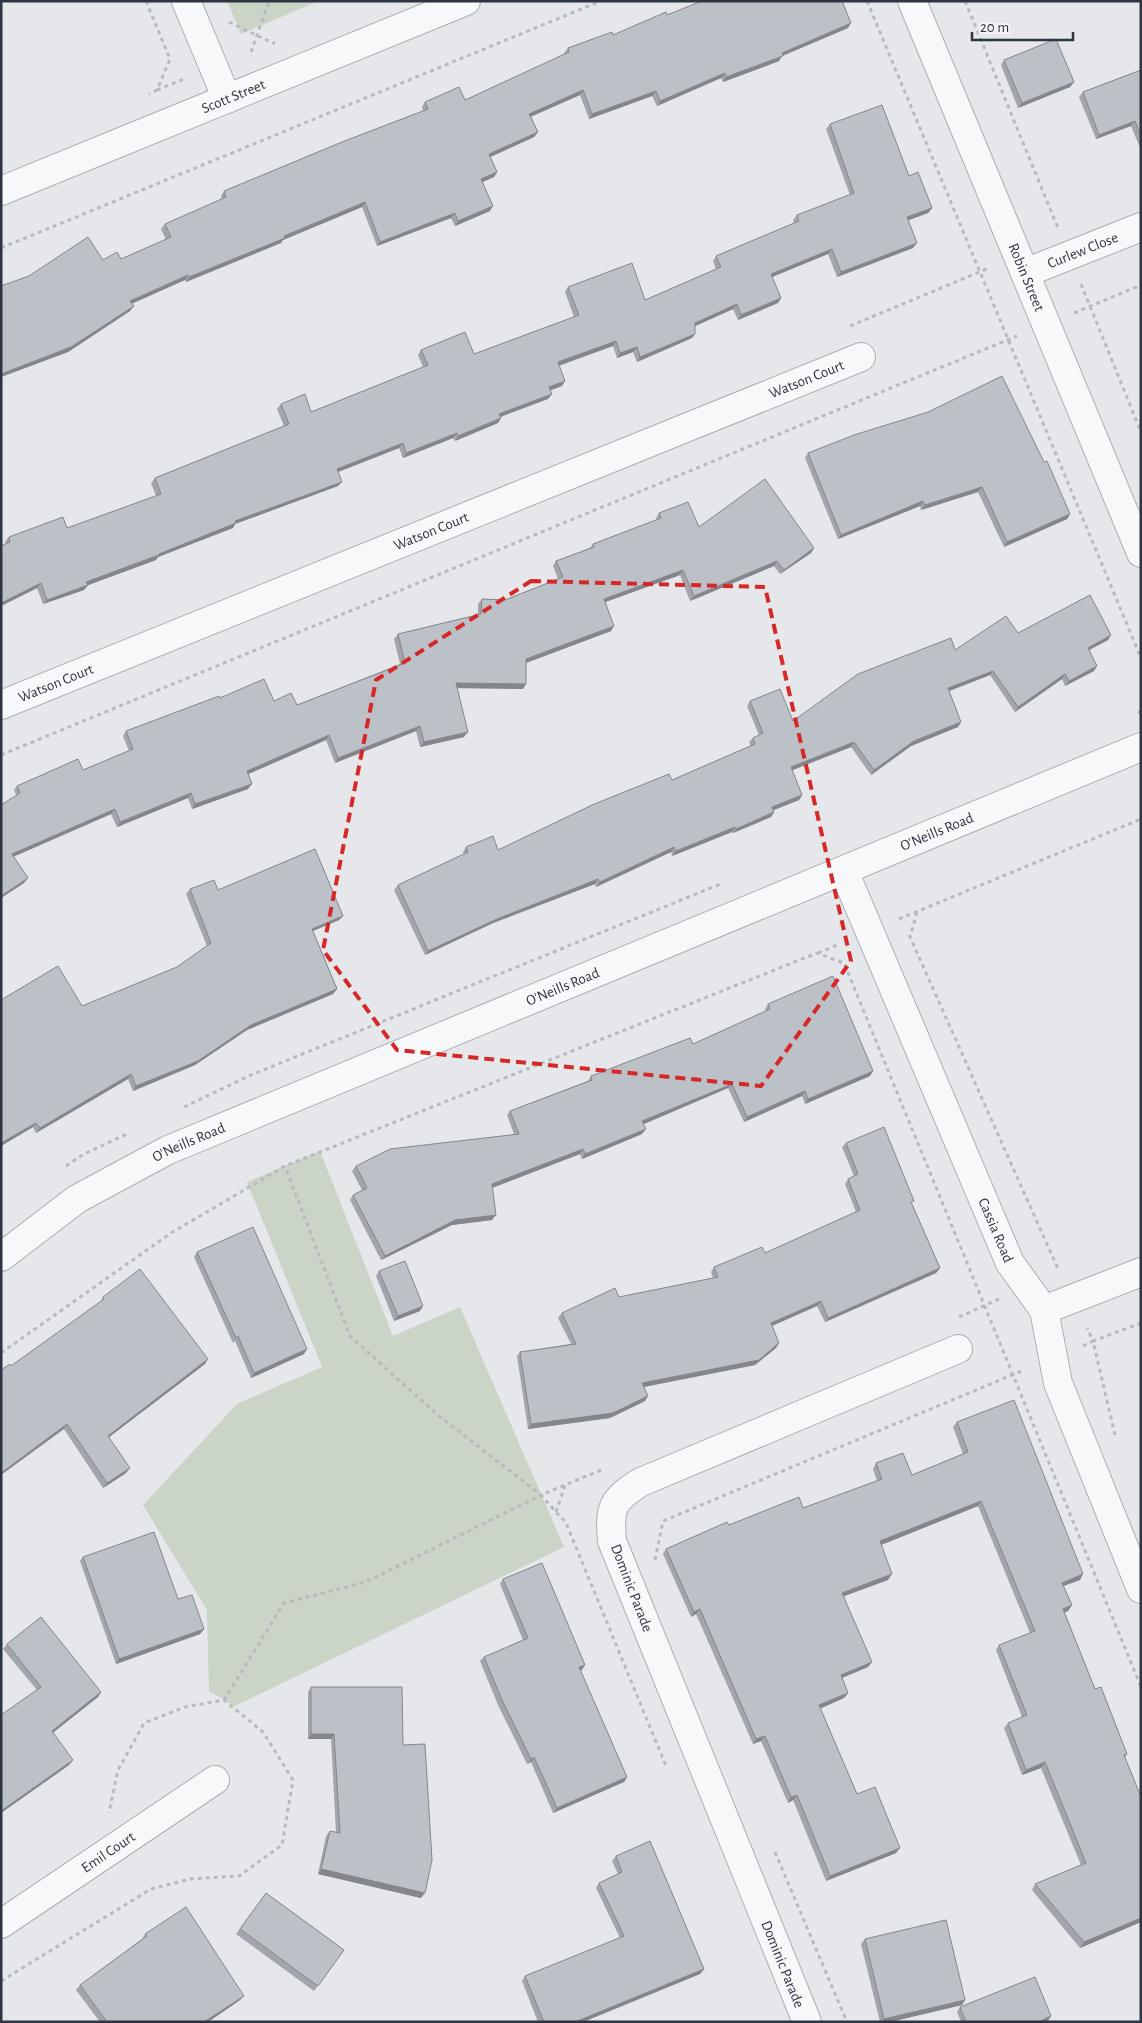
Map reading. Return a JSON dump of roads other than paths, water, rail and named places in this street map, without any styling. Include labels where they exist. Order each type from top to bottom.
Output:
[{"type":"street","points":[[186,1],[227,99]]},
{"type":"street","name":"Scott Street","points":[[1,191],[466,1]]},
{"type":"street","name":"Robin Street","points":[[912,1],[1141,553]]},
{"type":"street","name":"Curlew Close","points":[[1025,273],[1141,227]]},
{"type":"street","name":"Watson Court","points":[[1,705],[861,357]]},
{"type":"street","name":"O'Neills Road","points":[[1,1257],[77,1199],[168,1150],[1141,747]]},
{"type":"street","name":"Cassia Road","points":[[844,871],[1010,1263],[1044,1310],[1058,1384],[1141,1589]]},
{"type":"street","points":[[1044,1310],[1141,1272]]},
{"type":"street","name":"Dominic Parade","points":[[807,2022],[612,1541],[610,1515],[621,1494],[641,1482],[958,1349]]},
{"type":"street","name":"Emil Court","points":[[1,1924],[215,1780]]}]
